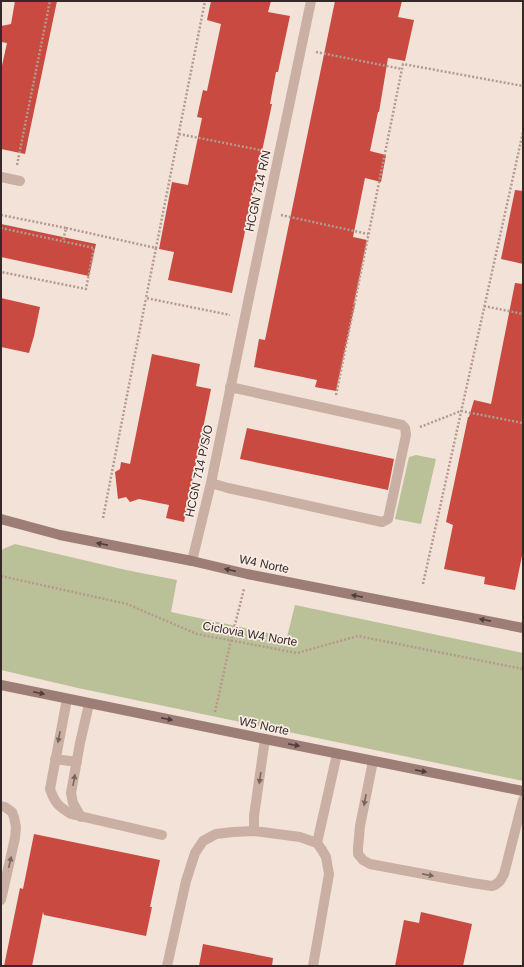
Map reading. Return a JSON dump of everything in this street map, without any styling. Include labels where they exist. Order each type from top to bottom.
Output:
[{"type":"main road","name":"W4 Norte","points":[[2,523],[192,561],[247,574],[523,628]]},
{"type":"main road","name":"W5 Norte","points":[[2,687],[523,791]]},
{"type":"street","name":"HCGN 714 R/N","points":[[230,387],[311,1]]},
{"type":"street","points":[[1,177],[20,181]]},
{"type":"street","name":"HCGN 714 P/S/O","points":[[192,561],[211,484],[230,387]]},
{"type":"street","points":[[211,484],[382,522],[388,519],[404,447],[406,435],[405,428],[402,425],[230,387]]},
{"type":"street","points":[[67,699],[50,789],[54,800],[62,809],[71,814],[162,835]]},
{"type":"street","points":[[81,817],[73,802],[71,793],[89,704]]},
{"type":"street","points":[[254,831],[254,816],[265,740]]},
{"type":"street","points":[[317,843],[337,754]]},
{"type":"street","points":[[55,759],[77,762]]},
{"type":"street","points":[[373,761],[360,826],[358,848],[358,854],[362,860],[370,864],[472,884],[495,885],[500,881],[504,874],[523,800]]},
{"type":"street","points":[[1,806],[12,812],[16,827],[15,838],[1,900]]},
{"type":"street","points":[[167,966],[186,881],[194,853],[203,841],[216,834],[254,831],[300,837],[317,843],[326,857],[329,874],[313,966]]},
{"type":"path","points":[[16,168],[50,1]]},
{"type":"path","points":[[103,518],[206,1]]},
{"type":"path","points":[[315,52],[402,70]]},
{"type":"path","points":[[335,397],[403,64],[523,86]]},
{"type":"path","points":[[423,584],[523,132]]},
{"type":"path","points":[[179,134],[266,151]]},
{"type":"path","points":[[1,215],[156,248]]},
{"type":"path","points":[[281,215],[369,234]]},
{"type":"path","points":[[1,228],[94,248],[86,289],[1,272]]},
{"type":"path","points":[[63,241],[66,228]]},
{"type":"path","points":[[146,298],[230,315]]},
{"type":"path","points":[[484,306],[523,314]]},
{"type":"path","points":[[415,429],[461,411],[523,423]]},
{"type":"path","points":[[212,728],[247,574]]},
{"type":"path","name":"Ciclovia W4 Norte","points":[[1,576],[127,604],[197,634],[298,653],[358,636],[523,670]]},
{"type":"green space","points":[[416,455],[436,459],[421,524],[395,519],[409,457]]},
{"type":"green space","points":[[15,544],[126,570],[177,580],[171,612],[287,637],[295,605],[523,653],[523,781],[78,688],[1,670],[1,552],[3,549]]},
{"type":"building","points":[[15,1],[57,1],[25,154],[1,149],[1,70],[7,43],[1,42],[1,26],[11,24]]},
{"type":"building","points":[[211,1],[271,1],[268,12],[290,16],[278,72],[276,72],[270,104],[272,104],[232,293],[168,280],[174,252],[159,249],[172,182],[188,185],[202,118],[197,117],[203,90],[207,91],[221,24],[207,20]]},
{"type":"building","points":[[335,1],[402,1],[398,17],[414,20],[405,61],[388,58],[379,112],[370,151],[386,155],[381,182],[365,178],[353,237],[367,240],[336,391],[315,387],[317,380],[254,367],[259,339],[265,340]]},
{"type":"building","points":[[515,190],[523,191],[523,264],[501,259]]},
{"type":"building","points":[[1,224],[96,244],[89,276],[1,257]]},
{"type":"building","points":[[515,283],[523,284],[523,551],[515,590],[484,584],[485,577],[444,569],[453,525],[446,522],[468,417],[474,400],[491,404]]},
{"type":"building","points":[[1,298],[40,307],[29,353],[1,347]]},
{"type":"building","points":[[152,354],[200,364],[196,386],[211,389],[184,522],[166,518],[169,505],[139,499],[130,502],[126,497],[118,499],[115,472],[120,469],[121,462],[130,464]]},
{"type":"building","points":[[247,428],[394,459],[388,490],[240,459]]},
{"type":"building","points":[[34,834],[160,860],[150,907],[152,907],[146,936],[44,915],[43,912],[32,966],[4,966],[20,888],[23,889]]},
{"type":"building","points":[[421,912],[472,924],[463,966],[395,966],[404,920],[419,923]]},
{"type":"building","points":[[203,944],[273,958],[272,966],[199,966]]}]
